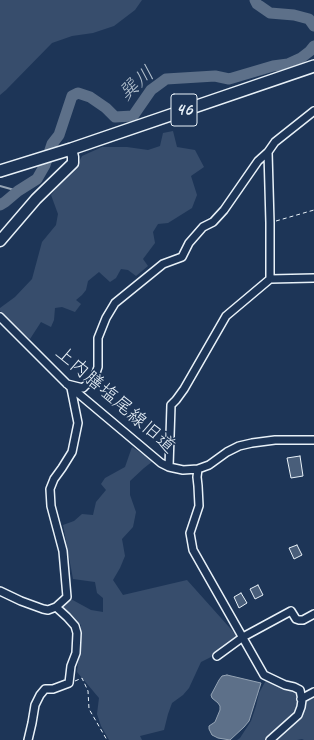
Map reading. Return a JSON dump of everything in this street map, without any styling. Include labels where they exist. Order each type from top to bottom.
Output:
[{"type":"main road","name":"46","points":[[0,171],[71,149],[314,66]]},
{"type":"main road","points":[[0,241],[36,199],[73,163],[71,149]]},
{"type":"street","points":[[0,590],[43,610],[56,607],[67,597],[63,551],[52,506],[50,489],[54,479],[72,452],[78,423],[69,386],[83,388],[95,376],[98,367],[98,338],[106,318],[115,303],[163,264],[182,257],[190,243],[204,227],[213,222],[224,210],[258,161],[268,152],[275,142],[314,111]]},
{"type":"street","points":[[268,152],[270,279]]},
{"type":"street","points":[[169,467],[171,405],[184,389],[226,316],[270,279],[314,278]]},
{"type":"street","name":"上内膳塩尾線旧道","points":[[0,317],[69,386],[160,463],[169,467],[183,470],[198,469],[209,465],[227,452],[246,444],[275,440],[314,440]]},
{"type":"street","points":[[198,469],[198,506],[190,534],[193,550],[264,675],[285,686],[294,687],[300,690],[301,707],[298,715],[270,740]]},
{"type":"street","points":[[28,740],[35,705],[40,695],[45,689],[53,689],[69,683],[71,666],[76,652],[77,633],[75,626],[56,607]]},
{"type":"street","points":[[217,656],[243,637],[290,610],[296,619],[300,620],[314,614]]},
{"type":"street","points":[[301,699],[314,692]]},
{"type":"path","points":[[270,223],[314,210]]},
{"type":"path","points":[[69,683],[82,678],[88,691],[88,709],[107,740]]},
{"type":"shaded area","points":[[0,0],[142,0],[135,10],[114,26],[93,33],[72,36],[52,43],[0,95]]},
{"type":"shaded area","points":[[173,131],[177,147],[195,150],[204,167],[191,176],[197,195],[192,208],[168,223],[158,224],[153,232],[155,243],[143,259],[148,266],[136,276],[128,270],[121,269],[116,278],[110,282],[99,272],[88,281],[86,290],[76,300],[81,304],[75,312],[62,307],[55,308],[54,320],[51,327],[41,322],[30,339],[15,327],[0,311],[0,308],[15,297],[32,279],[42,242],[56,225],[58,214],[51,195],[64,179],[76,168],[82,156],[102,147],[127,147],[148,150],[160,146],[163,133]]},
{"type":"shaded area","points":[[132,447],[153,461],[130,481],[130,495],[136,512],[133,527],[122,539],[125,556],[113,580],[123,595],[187,580],[238,637],[213,656],[201,662],[189,688],[183,695],[172,703],[164,730],[140,736],[142,740],[109,740],[101,726],[97,714],[99,698],[77,672],[81,625],[62,608],[69,598],[91,610],[103,612],[103,598],[97,593],[95,582],[73,579],[63,525],[74,521],[82,514],[93,515],[96,502],[106,490],[101,484],[105,478],[125,467]]},
{"type":"shaded area","points":[[227,675],[261,683],[249,721],[230,740],[218,738],[212,735],[209,729],[209,726],[215,722],[220,710],[220,706],[211,695],[222,676]]},
{"type":"shaded area","points":[[269,675],[299,683],[302,693],[314,693],[314,740],[237,740],[240,738],[251,721],[259,693]]},
{"type":"building","points":[[300,456],[303,476],[291,478],[287,458]]},
{"type":"building","points":[[297,545],[302,555],[294,559],[289,548]]},
{"type":"building","points":[[258,585],[263,595],[255,599],[250,589]]},
{"type":"building","points":[[241,593],[247,603],[239,608],[234,597]]},
{"type":"waterway","name":"巽川","points":[[255,0],[257,4],[270,13],[294,15],[309,19],[314,26]]},
{"type":"waterway","name":"巽川","points":[[0,205],[37,179],[45,165],[52,144],[59,135],[72,96],[78,93],[90,97],[106,108],[115,117],[133,116],[151,90],[166,79],[215,76],[229,79],[273,66],[288,64],[301,58],[314,46]]},
{"type":"waterway","points":[[0,186],[18,191]]}]
